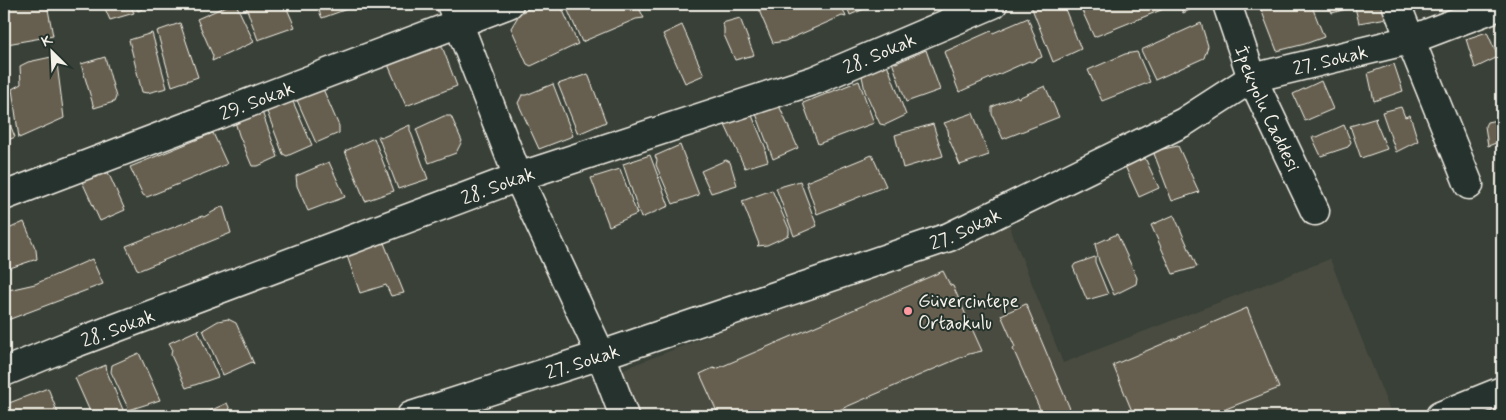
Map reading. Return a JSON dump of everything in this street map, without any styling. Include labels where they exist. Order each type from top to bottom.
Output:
[{"type":"street","name":"29. Sokak","points":[[4,196],[455,13],[509,4]]},
{"type":"street","name":"28. Sokak","points":[[4,372],[518,178],[815,80],[994,4]]},
{"type":"street","name":"İpekyolu Caddesi","points":[[1227,4],[1252,78],[1315,211]]},
{"type":"street","points":[[1396,4],[1469,185]]},
{"type":"street","name":"27. Sokak","points":[[411,416],[600,355],[949,237],[1184,122],[1252,78],[1410,40],[1502,5]]},
{"type":"street","points":[[455,13],[518,178],[600,355],[624,416]]},
{"type":"street","points":[[1440,416],[1502,391]]},
{"type":"shaded area","name":"Güvercintepe Ortaokulu","points":[[1007,220],[1063,363],[1330,259],[1392,416],[639,416],[621,370]]},
{"type":"building","points":[[4,4],[47,4],[53,36],[7,44],[4,29]]},
{"type":"building","points":[[103,4],[130,4],[134,13],[110,20]]},
{"type":"building","points":[[135,4],[154,4],[138,11]]},
{"type":"building","points":[[231,4],[236,4],[254,42],[212,61],[213,56],[197,19]]},
{"type":"building","points":[[245,4],[285,4],[295,27],[258,40]]},
{"type":"building","points":[[316,4],[361,4],[322,18]]},
{"type":"building","points":[[539,4],[560,4],[578,44],[531,66],[527,64],[511,28],[520,13]]},
{"type":"building","points":[[565,4],[637,4],[644,18],[636,19],[582,42]]},
{"type":"building","points":[[759,4],[841,4],[846,17],[842,16],[785,41],[773,43],[760,13]]},
{"type":"building","points":[[846,4],[876,4],[850,15]]},
{"type":"building","points":[[1038,4],[1063,4],[1081,49],[1053,62],[1031,6]]},
{"type":"building","points":[[1079,4],[1170,4],[1171,6],[1094,37]]},
{"type":"building","points":[[1179,4],[1203,4],[1183,13]]},
{"type":"building","points":[[1259,4],[1311,4],[1324,37],[1277,51]]},
{"type":"building","points":[[1328,4],[1350,4],[1350,8],[1332,13]]},
{"type":"building","points":[[1354,4],[1385,4],[1387,18],[1359,23]]},
{"type":"building","points":[[740,18],[754,55],[735,60],[724,35],[722,23]]},
{"type":"building","points":[[1028,18],[1042,57],[959,92],[944,52],[991,31],[993,33]]},
{"type":"building","points":[[180,23],[198,77],[172,86],[157,31]]},
{"type":"building","points":[[1201,23],[1208,46],[1204,58],[1155,80],[1141,50]]},
{"type":"building","points":[[682,25],[704,75],[685,83],[663,34]]},
{"type":"building","points":[[1487,32],[1498,57],[1475,68],[1466,39]]},
{"type":"building","points":[[152,33],[167,88],[147,93],[142,92],[129,40]]},
{"type":"building","points":[[437,33],[457,86],[406,106],[389,67],[389,59]]},
{"type":"building","points":[[926,50],[940,90],[906,102],[892,62],[896,63]]},
{"type":"building","points":[[1137,52],[1150,82],[1102,101],[1088,70],[1125,54]]},
{"type":"building","points":[[56,56],[64,118],[19,138],[12,89],[21,84],[20,66],[28,62]]},
{"type":"building","points":[[105,57],[116,97],[114,102],[94,108],[81,64]]},
{"type":"building","points":[[887,64],[906,115],[885,125],[880,124],[865,91],[862,76]]},
{"type":"building","points":[[1394,64],[1403,91],[1374,101],[1368,73]]},
{"type":"building","points":[[588,74],[606,122],[578,134],[558,84]]},
{"type":"building","points":[[859,81],[874,123],[818,144],[803,103]]},
{"type":"building","points":[[1321,81],[1333,109],[1305,121],[1293,94]]},
{"type":"building","points":[[320,82],[339,126],[339,133],[316,143],[293,91]]},
{"type":"building","points":[[553,84],[573,136],[539,149],[518,103],[522,95]]},
{"type":"building","points":[[1045,86],[1059,117],[1003,139],[992,114],[992,107]]},
{"type":"building","points":[[6,89],[11,127],[15,137],[4,142],[4,90]]},
{"type":"building","points":[[290,95],[312,145],[287,156],[283,154],[264,104]]},
{"type":"building","points":[[777,101],[798,148],[773,159],[755,111]]},
{"type":"building","points":[[260,106],[278,157],[258,166],[252,166],[233,115]]},
{"type":"building","points":[[1401,107],[1405,117],[1410,115],[1418,141],[1396,152],[1382,112]]},
{"type":"building","points":[[751,113],[766,149],[768,161],[745,168],[725,125]]},
{"type":"building","points":[[973,113],[989,155],[960,165],[944,123]]},
{"type":"building","points":[[444,116],[451,116],[462,141],[456,153],[429,163],[416,129]]},
{"type":"building","points":[[1377,118],[1375,120],[1387,149],[1361,158],[1350,126]]},
{"type":"building","points":[[1502,119],[1502,149],[1496,143],[1488,146],[1485,126],[1487,122]]},
{"type":"building","points":[[933,124],[943,156],[903,168],[895,135]]},
{"type":"building","points":[[410,125],[410,130],[428,179],[398,189],[378,136],[383,137]]},
{"type":"building","points":[[1344,125],[1351,142],[1348,147],[1321,156],[1312,137],[1317,137]]},
{"type":"building","points":[[213,133],[227,164],[147,197],[143,195],[130,167]]},
{"type":"building","points":[[374,138],[394,191],[365,201],[345,151]]},
{"type":"building","points":[[680,145],[699,195],[673,204],[656,165],[657,160],[655,156]]},
{"type":"building","points":[[1178,146],[1199,192],[1172,201],[1153,151]]},
{"type":"building","points":[[650,155],[669,206],[641,218],[623,164]]},
{"type":"building","points":[[872,155],[886,186],[817,214],[806,182]]},
{"type":"building","points":[[1145,158],[1159,188],[1139,197],[1124,164]]},
{"type":"building","points":[[726,160],[730,162],[737,185],[711,193],[701,171]]},
{"type":"building","points":[[329,162],[345,197],[308,211],[297,186],[296,176]]},
{"type":"building","points":[[620,169],[637,214],[609,226],[591,178]]},
{"type":"building","points":[[107,170],[125,210],[100,221],[79,175]]},
{"type":"building","points":[[800,181],[817,226],[794,236],[776,188]]},
{"type":"building","points":[[772,190],[789,229],[789,235],[767,245],[757,246],[759,244],[742,201]]},
{"type":"building","points":[[223,206],[231,233],[140,270],[137,269],[126,246],[202,216],[204,217]]},
{"type":"building","points":[[1174,215],[1197,267],[1173,274],[1151,225]]},
{"type":"building","points":[[24,222],[36,250],[37,259],[10,268],[4,249],[4,231]]},
{"type":"building","points":[[1117,234],[1137,278],[1136,284],[1114,295],[1099,261],[1095,244]]},
{"type":"building","points":[[384,243],[404,293],[391,296],[386,285],[360,293],[346,253]]},
{"type":"building","points":[[1095,257],[1095,262],[1108,294],[1087,300],[1073,267],[1075,264]]},
{"type":"building","points":[[92,259],[103,284],[5,321],[4,291],[35,284]]},
{"type":"building","points":[[943,271],[950,285],[953,286],[982,351],[969,354],[825,416],[742,416],[740,412],[730,416],[719,416],[700,374],[713,368],[716,369]]},
{"type":"building","points":[[1026,304],[1073,416],[1043,416],[1013,349],[1015,347],[1001,315]]},
{"type":"building","points":[[1247,308],[1279,388],[1208,416],[1134,416],[1113,365]]},
{"type":"building","points":[[228,319],[236,323],[254,364],[252,362],[223,375],[203,330],[218,321]]},
{"type":"building","points":[[200,329],[198,331],[218,377],[186,388],[171,355],[172,348],[169,343]]},
{"type":"building","points":[[139,353],[160,400],[129,410],[111,372],[112,365]]},
{"type":"building","points":[[106,365],[107,372],[124,412],[116,416],[92,416],[75,378]]},
{"type":"building","points":[[48,388],[59,416],[4,416],[4,405]]},
{"type":"building","points":[[227,403],[233,416],[199,416]]},
{"type":"place","name":"Güvercintepe Ortaokulu","points":[[908,311]]}]
